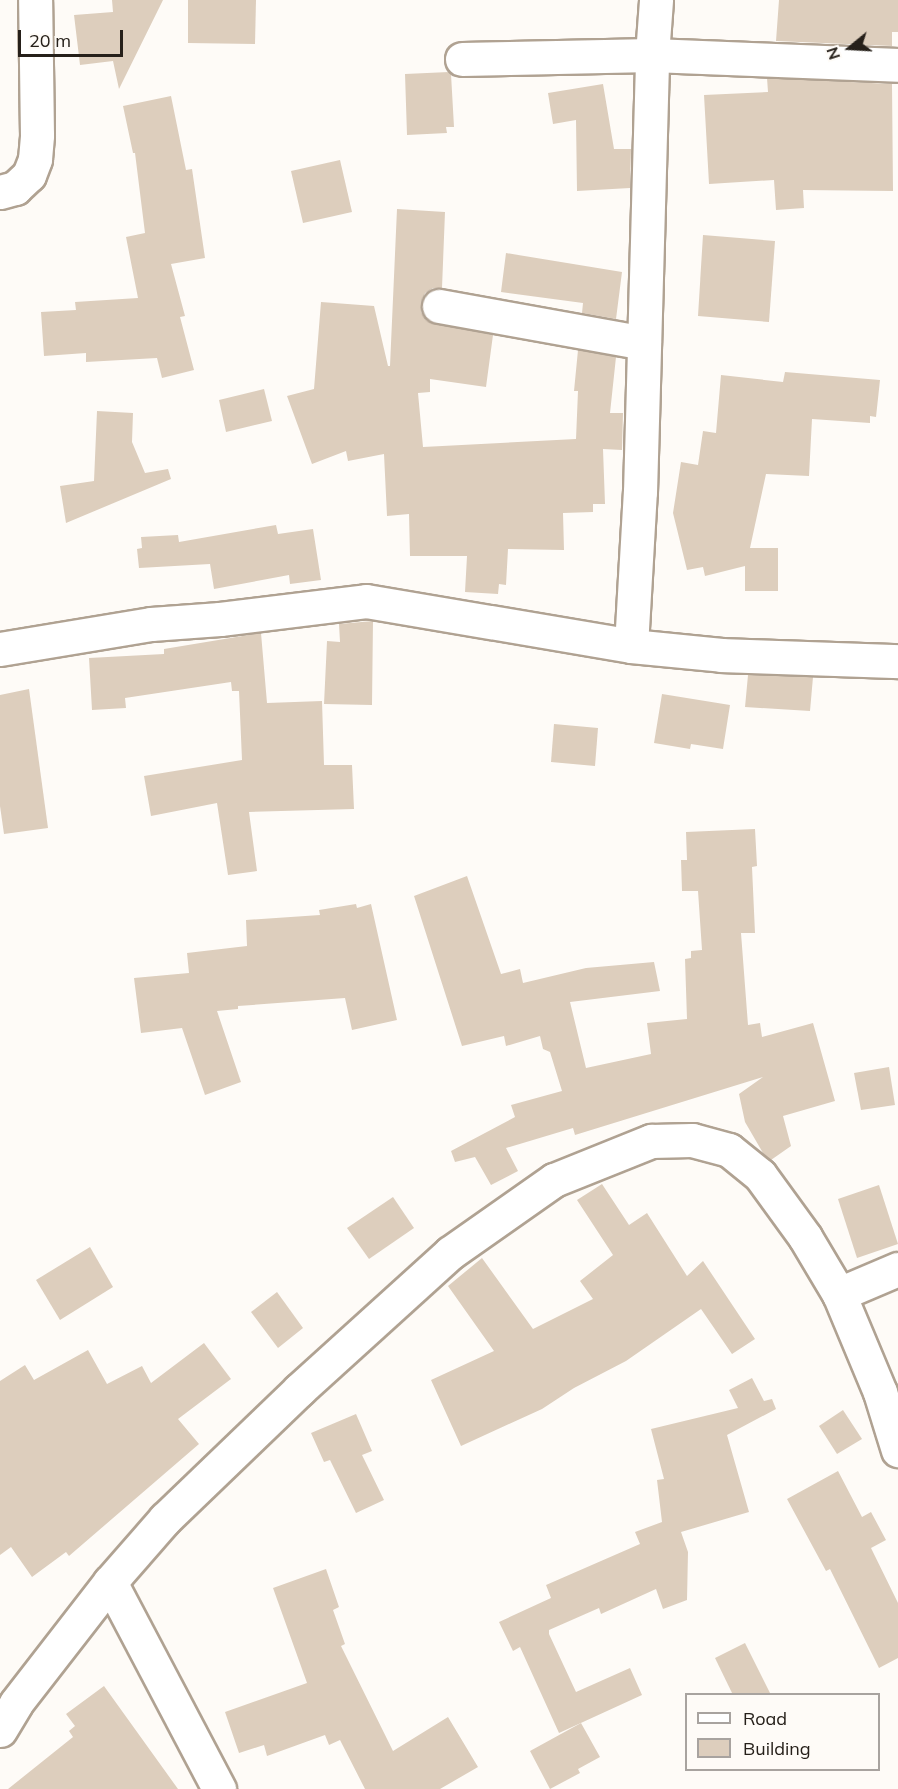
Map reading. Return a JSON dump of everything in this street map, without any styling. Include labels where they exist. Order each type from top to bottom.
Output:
[{"type":"street","points":[[0,192],[15,188],[29,175],[35,159],[37,135],[35,0]]},
{"type":"street","points":[[631,646],[640,492],[652,55],[656,0]]},
{"type":"street","points":[[462,59],[652,55],[898,65]]},
{"type":"street","points":[[439,306],[644,343]]},
{"type":"street","points":[[0,649],[151,624],[220,619],[366,601],[631,646],[722,655],[898,661]]},
{"type":"street","points":[[0,1730],[16,1703],[110,1582],[165,1519],[299,1390],[450,1253],[554,1180],[651,1141],[692,1140],[729,1150],[760,1175],[805,1237],[839,1294],[880,1392],[898,1450]]},
{"type":"street","points":[[839,1294],[898,1269]]},
{"type":"street","points":[[110,1582],[219,1789]]},
{"type":"building","points":[[112,0],[163,0],[119,89],[113,61],[80,65],[74,15],[113,12]]},
{"type":"building","points":[[188,0],[256,0],[255,44],[188,43]]},
{"type":"building","points":[[779,0],[898,0],[898,32],[892,32],[892,46],[776,41]]},
{"type":"building","points":[[449,72],[451,74],[454,127],[446,127],[447,133],[407,135],[405,74]]},
{"type":"building","points":[[767,78],[892,84],[893,191],[803,190],[804,208],[776,210],[774,180],[709,184],[704,95],[768,92]]},
{"type":"building","points":[[603,84],[614,149],[631,149],[630,188],[577,191],[576,120],[553,124],[548,93]]},
{"type":"building","points":[[171,96],[186,170],[192,169],[205,258],[171,264],[185,316],[180,317],[194,370],[162,378],[157,358],[86,362],[86,353],[44,356],[41,312],[76,310],[75,302],[138,298],[126,237],[145,233],[135,153],[133,153],[123,106]]},
{"type":"building","points":[[340,160],[352,212],[303,223],[291,171]]},
{"type":"building","points":[[397,209],[445,212],[442,288],[433,288],[425,293],[421,302],[421,312],[426,320],[493,335],[486,387],[430,379],[430,392],[418,393],[423,447],[576,439],[578,391],[574,391],[578,350],[616,357],[610,413],[623,413],[622,450],[603,449],[605,504],[593,504],[593,512],[563,513],[564,550],[508,549],[506,585],[499,584],[498,594],[465,592],[467,556],[410,556],[409,514],[387,516],[384,454],[348,461],[346,451],[312,464],[287,396],[314,389],[321,302],[374,306],[388,366],[390,366]]},
{"type":"building","points":[[703,235],[775,241],[769,322],[698,316]]},
{"type":"building","points":[[506,253],[622,272],[616,319],[582,313],[583,303],[501,292]]},
{"type":"building","points":[[785,372],[880,380],[876,417],[870,416],[870,423],[812,419],[809,476],[766,474],[750,548],[778,548],[778,591],[745,591],[745,566],[705,576],[703,567],[687,570],[673,513],[681,462],[698,465],[703,431],[716,433],[721,375],[783,382]]},
{"type":"building","points":[[264,389],[272,421],[226,432],[219,400]]},
{"type":"building","points":[[97,411],[133,413],[132,442],[145,473],[168,469],[171,479],[66,523],[60,486],[94,481]]},
{"type":"building","points":[[276,525],[278,534],[313,529],[321,580],[290,584],[289,575],[214,589],[210,564],[139,568],[137,549],[142,548],[141,537],[178,535],[179,542]]},
{"type":"building","points":[[373,621],[372,705],[324,704],[327,641],[340,642],[339,624]]},
{"type":"building","points":[[261,633],[267,703],[322,701],[324,765],[352,765],[354,809],[249,812],[257,871],[228,875],[217,803],[151,816],[144,776],[242,760],[239,691],[232,691],[231,682],[125,698],[126,708],[92,710],[89,658],[164,654],[164,649]]},
{"type":"building","points":[[748,675],[813,677],[810,711],[745,707]]},
{"type":"building","points":[[29,689],[48,828],[4,834],[0,806],[0,695]]},
{"type":"building","points":[[662,694],[730,705],[723,749],[691,744],[690,749],[654,743]]},
{"type":"building","points":[[554,724],[598,728],[595,766],[551,762]]},
{"type":"building","points":[[755,829],[757,866],[752,867],[755,933],[741,933],[748,1025],[760,1023],[762,1037],[813,1023],[835,1101],[783,1116],[791,1146],[771,1160],[763,1153],[745,1122],[739,1094],[763,1077],[575,1135],[573,1128],[506,1148],[518,1171],[491,1185],[475,1157],[455,1162],[451,1151],[515,1117],[511,1105],[562,1091],[550,1052],[543,1049],[540,1036],[506,1046],[504,1036],[462,1046],[414,896],[467,876],[501,974],[520,969],[523,983],[586,968],[654,962],[660,991],[570,1002],[586,1068],[651,1054],[647,1023],[687,1019],[685,959],[691,958],[691,951],[702,950],[698,891],[682,891],[681,860],[687,860],[686,832]]},
{"type":"building","points":[[356,904],[357,908],[371,904],[397,1020],[352,1030],[345,998],[238,1006],[238,1009],[217,1011],[241,1082],[205,1095],[182,1028],[141,1033],[134,978],[189,973],[187,953],[247,946],[246,920],[320,915],[319,910]]},
{"type":"building","points":[[889,1067],[895,1105],[861,1110],[854,1073]]},
{"type":"building","points":[[602,1184],[629,1225],[647,1213],[687,1276],[703,1261],[755,1339],[732,1354],[701,1309],[626,1361],[574,1388],[542,1409],[461,1446],[431,1380],[494,1351],[448,1286],[482,1258],[533,1329],[593,1299],[580,1281],[613,1255],[577,1200]]},
{"type":"building","points":[[879,1185],[898,1244],[857,1258],[838,1199]]},
{"type":"building","points":[[393,1197],[414,1228],[369,1259],[347,1228]]},
{"type":"building","points":[[90,1247],[113,1287],[60,1320],[36,1280]]},
{"type":"building","points":[[277,1292],[303,1328],[278,1348],[251,1312]]},
{"type":"building","points":[[204,1343],[231,1379],[178,1419],[199,1444],[69,1556],[66,1552],[32,1577],[11,1547],[0,1555],[0,1381],[25,1365],[34,1380],[88,1350],[107,1384],[142,1366],[151,1383]]},
{"type":"building","points":[[752,1378],[764,1401],[772,1399],[776,1409],[727,1435],[749,1512],[681,1532],[688,1552],[687,1600],[663,1609],[656,1589],[601,1614],[599,1608],[549,1630],[576,1692],[630,1668],[642,1695],[559,1733],[520,1647],[513,1651],[499,1622],[551,1598],[546,1585],[640,1544],[635,1532],[662,1522],[657,1480],[664,1479],[651,1429],[738,1408],[729,1390]]},
{"type":"building","points":[[843,1410],[862,1439],[837,1454],[819,1426]]},
{"type":"building","points":[[356,1414],[372,1451],[362,1455],[384,1500],[356,1513],[330,1460],[324,1462],[311,1433]]},
{"type":"building","points":[[838,1471],[862,1517],[871,1512],[886,1540],[871,1548],[898,1603],[898,1658],[879,1668],[830,1569],[826,1571],[787,1499]]},
{"type":"building","points":[[326,1569],[339,1607],[333,1610],[345,1644],[341,1646],[393,1751],[448,1717],[478,1767],[440,1789],[365,1789],[340,1740],[329,1745],[325,1735],[267,1756],[264,1745],[239,1753],[225,1712],[307,1683],[273,1588]]},
{"type":"building","points":[[745,1643],[770,1693],[732,1693],[715,1658]]},
{"type":"building","points":[[104,1686],[178,1789],[8,1789],[73,1737],[69,1731],[75,1726],[66,1714]]},
{"type":"building","points":[[581,1723],[600,1757],[578,1769],[580,1773],[550,1789],[530,1751]]}]
